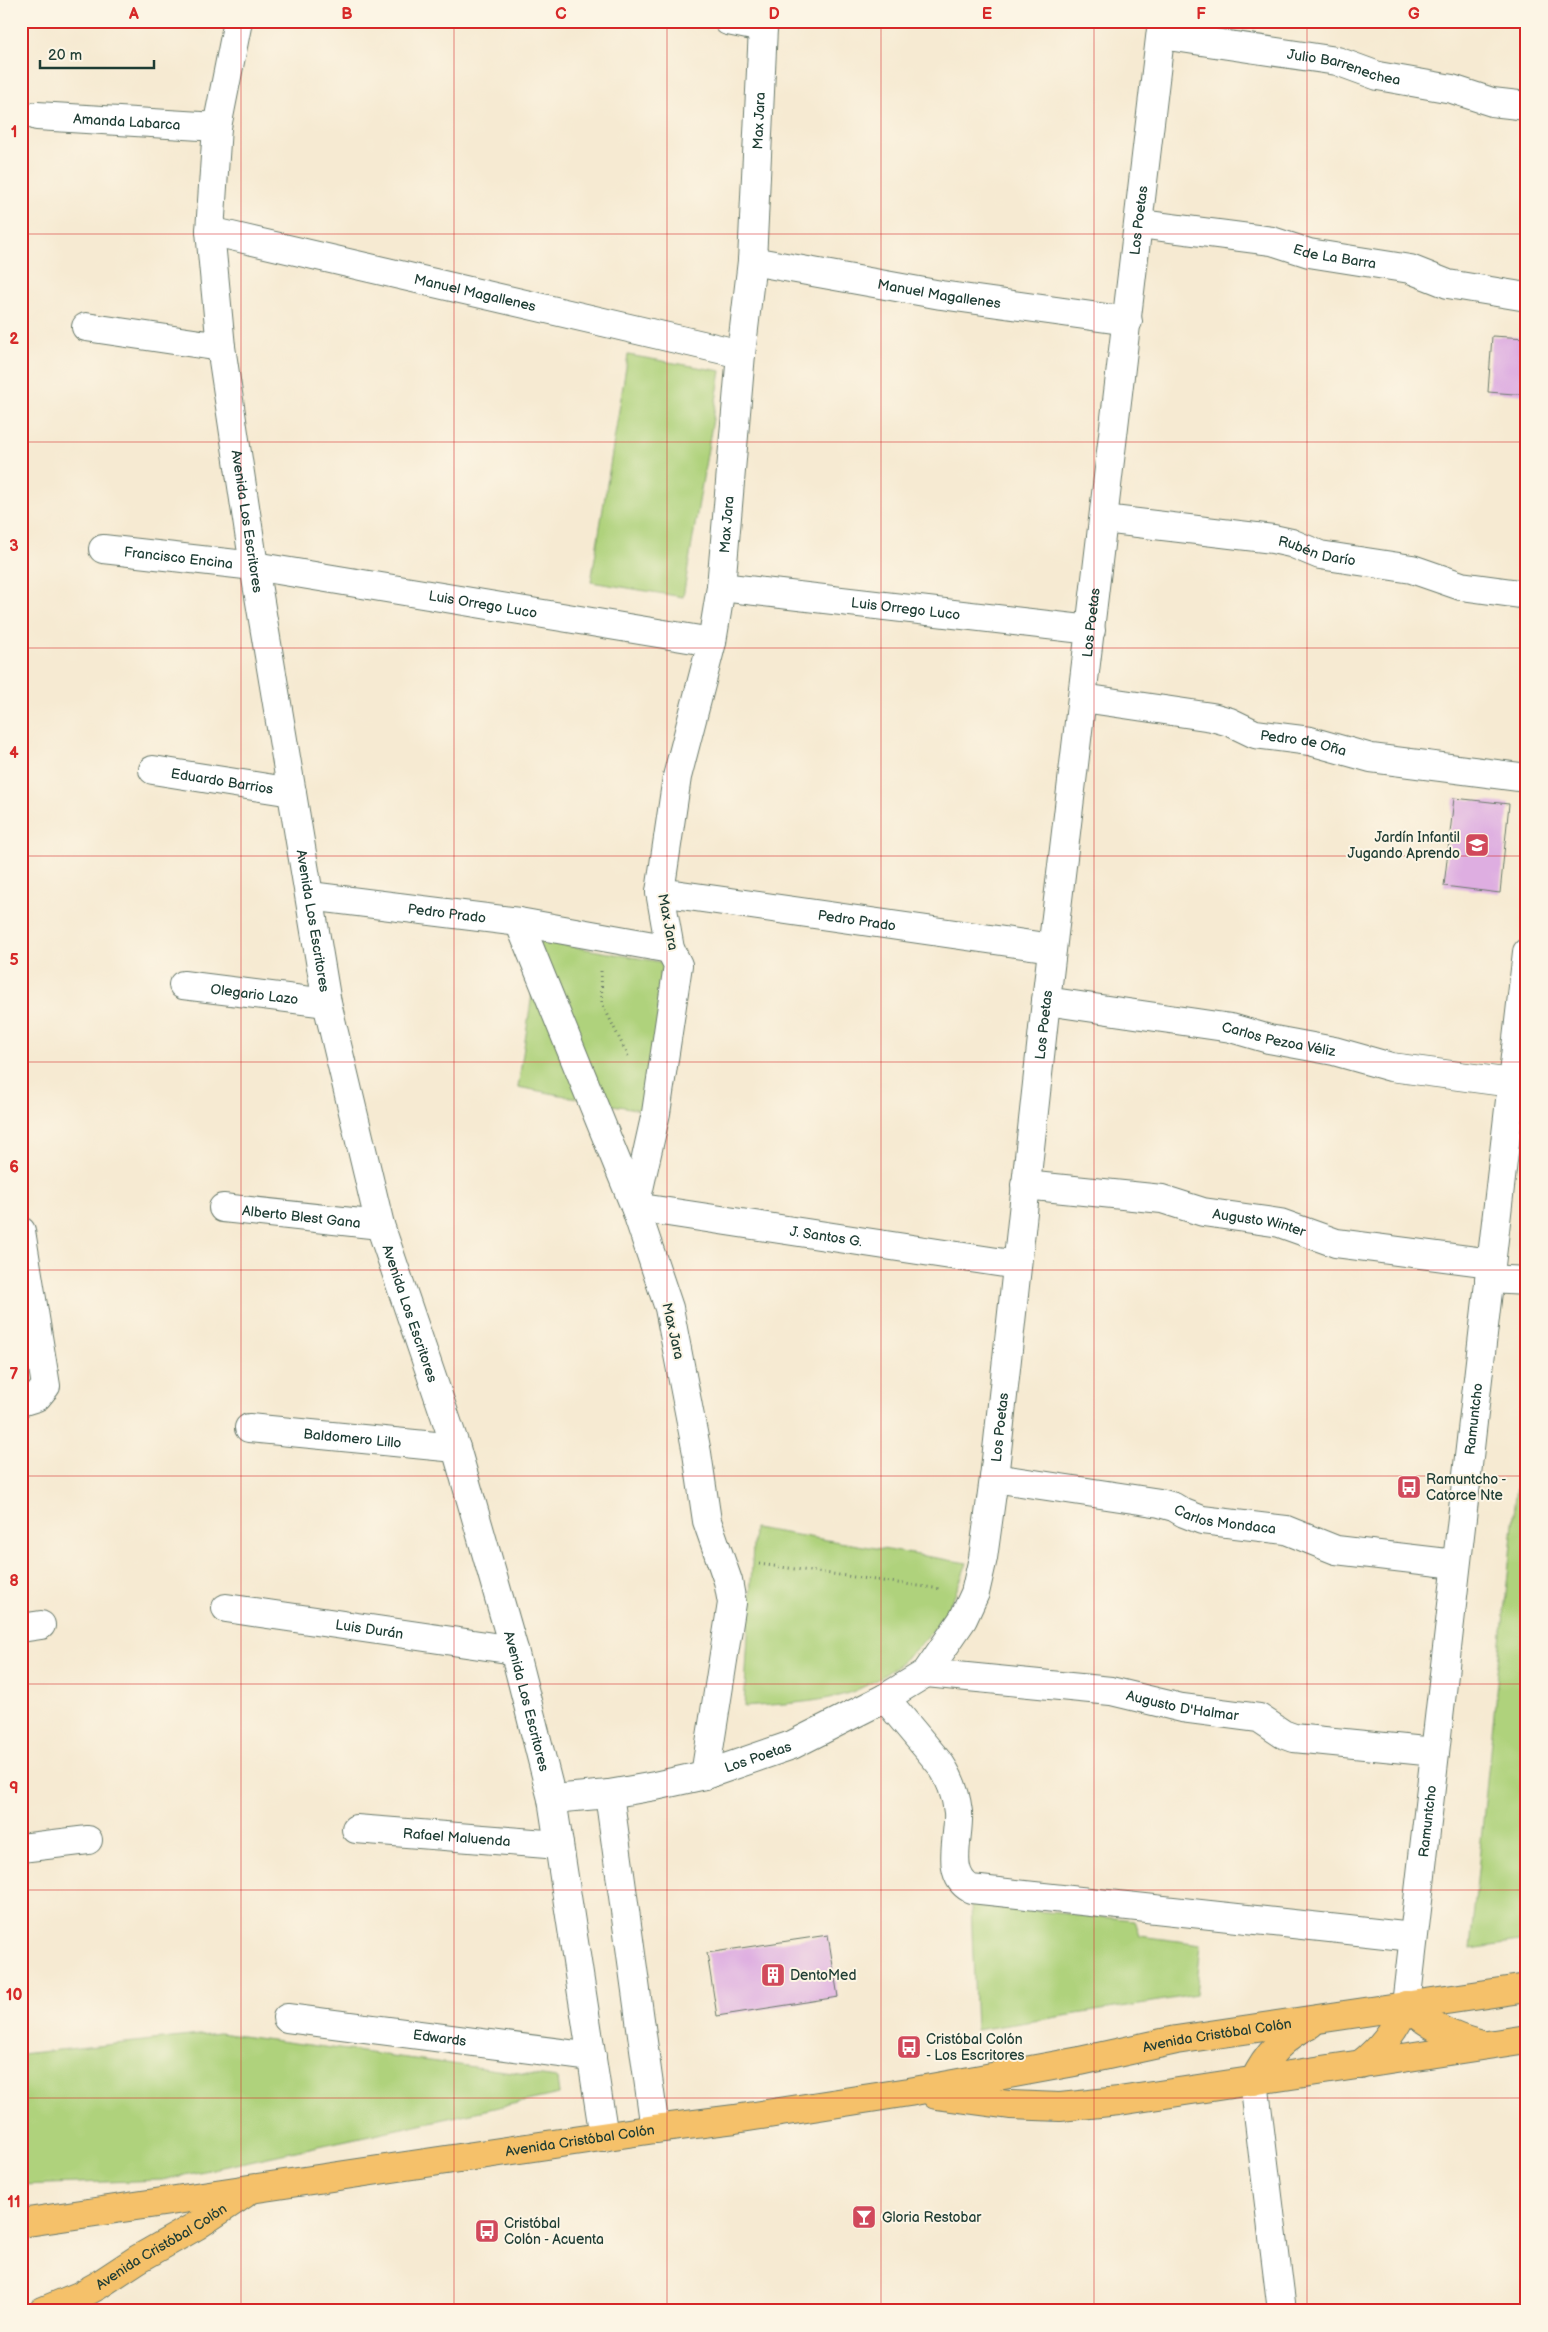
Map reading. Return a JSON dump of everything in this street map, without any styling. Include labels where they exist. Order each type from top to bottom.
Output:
[{"type":"main road","name":"Avenida Cristóbal Colón","points":[[21,2222],[251,2190],[910,2092],[1080,2061],[1176,2040],[1527,1988]]},
{"type":"main road","points":[[1360,2065],[1376,2052],[1390,2036],[1406,2005],[1424,2021],[1446,2034],[1487,2045]]},
{"type":"main road","points":[[1254,2081],[1263,2062],[1274,2049],[1296,2031],[1320,2018]]},
{"type":"main road","name":"Avenida Cristóbal Colón","points":[[910,2092],[1010,2105],[1060,2107],[1254,2081],[1527,2039]]},
{"type":"main road","name":"Avenida Cristóbal Colón","points":[[43,2311],[79,2296],[97,2286],[251,2190]]},
{"type":"street","name":"Avenida Los Escritores","points":[[238,21],[217,127],[210,231],[221,347],[254,566],[327,1003],[380,1225],[456,1448],[514,1650],[552,1799],[604,2137]]},
{"type":"street","points":[[728,21],[765,24]]},
{"type":"street","name":"Max Jara","points":[[706,1775],[732,1603],[721,1559],[707,1521],[697,1453],[669,1308],[635,1207],[656,1113],[678,965],[670,949],[660,892],[677,777],[712,642],[721,587],[741,354],[752,261],[765,24]]},
{"type":"street","name":"Julio Barrenechea","points":[[1162,28],[1337,61],[1378,76],[1452,89],[1492,102],[1527,106]]},
{"type":"street","name":"Los Poetas","points":[[609,1794],[706,1775],[792,1745],[885,1698],[926,1673],[963,1619],[975,1593],[984,1549],[994,1478],[1052,948],[1162,28]]},
{"type":"street","name":"Amanda Labarca","points":[[37,116],[217,127]]},
{"type":"street","name":"Ede La Barra","points":[[1140,224],[1272,241],[1309,253],[1410,269],[1448,284],[1527,297]]},
{"type":"street","name":"Manuel Magallenes","points":[[210,231],[741,354]]},
{"type":"street","name":"Manuel Magallenes","points":[[752,261],[941,295],[1128,321]]},
{"type":"street","points":[[86,327],[221,347]]},
{"type":"street","name":"Rubén Darío","points":[[1104,519],[1273,539],[1320,555],[1412,569],[1461,586],[1527,594]]},
{"type":"street","name":"Francisco Encina","points":[[103,549],[254,566]]},
{"type":"street","name":"Luis Orrego Luco","points":[[254,566],[712,642]]},
{"type":"street","name":"Luis Orrego Luco","points":[[721,587],[1091,630]]},
{"type":"street","name":"Pedro de Oña","points":[[1083,698],[1212,717],[1230,722],[1255,734],[1310,741],[1371,758],[1527,778]]},
{"type":"street","name":"Eduardo Barrios","points":[[153,770],[292,792]]},
{"type":"street","name":"Pedro Prado","points":[[660,892],[1052,948]]},
{"type":"street","name":"Pedro Prado","points":[[310,896],[519,922],[670,949]]},
{"type":"street","points":[[519,922],[541,972],[635,1207]]},
{"type":"street","name":"Ramuntcho","points":[[1406,2005],[1490,1271],[1524,995],[1527,952]]},
{"type":"street","name":"Olegario Lazo","points":[[183,985],[327,1003]]},
{"type":"street","name":"Carlos Pezoa Véliz","points":[[1046,1001],[1230,1028],[1269,1039],[1334,1051],[1391,1067],[1512,1083]]},
{"type":"street","name":"Augusto Winter","points":[[1025,1186],[1162,1200],[1211,1213],[1280,1223],[1336,1243],[1490,1271],[1527,1281]]},
{"type":"street","name":"J. Santos G.","points":[[635,1207],[1017,1265]]},
{"type":"street","name":"Alberto Blest Gana","points":[[223,1208],[380,1225]]},
{"type":"street","points":[[21,1231],[46,1386],[37,1397],[21,1402]]},
{"type":"street","name":"Baldomero Lillo","points":[[249,1428],[456,1448]]},
{"type":"street","name":"Carlos Mondaca","points":[[994,1478],[1160,1503],[1174,1507],[1202,1520],[1286,1530],[1336,1550],[1456,1564]]},
{"type":"street","name":"Luis Durán","points":[[226,1608],[514,1650]]},
{"type":"street","name":"Augusto D'Halmar","points":[[926,1673],[1111,1691],[1182,1708],[1259,1718],[1283,1734],[1294,1738],[1435,1752]]},
{"type":"street","points":[[885,1698],[941,1764],[952,1783],[958,1816],[956,1873],[964,1885],[970,1889],[1413,1937]]},
{"type":"street","points":[[552,1799],[609,1794],[655,2129]]},
{"type":"street","name":"Rafael Maluenda","points":[[356,1829],[559,1845]]},
{"type":"street","points":[[21,1848],[88,1840]]},
{"type":"street","name":"Edwards","points":[[288,2018],[592,2057]]},
{"type":"street","points":[[1254,2081],[1282,2311]]},
{"type":"path","points":[[601,938],[602,1003],[631,1062]]},
{"type":"path","points":[[721,1559],[975,1593]]},
{"type":"green space","points":[[628,355],[721,371],[683,597],[591,582]]},
{"type":"green space","points":[[540,941],[678,965],[656,1113],[518,1087]]},
{"type":"green space","points":[[1527,1386],[1527,1941],[1470,1949]]},
{"type":"green space","points":[[754,1528],[967,1563],[953,1598],[939,1621],[910,1655],[886,1674],[861,1688],[835,1697],[804,1702],[744,1707]]},
{"type":"green space","points":[[971,1905],[1135,1920],[1140,1936],[1201,1944],[1196,1995],[976,2030]]},
{"type":"green space","points":[[219,2033],[557,2078],[559,2094],[162,2180],[21,2185],[21,2054]]},
{"type":"building","points":[[1492,336],[1527,338],[1527,395],[1488,392]]},
{"type":"building","name":"Jardín Infantil Jugando Aprendo","points":[[1454,798],[1509,804],[1500,893],[1444,886]]},
{"type":"building","name":"DentoMed","points":[[828,1935],[838,1997],[717,2016],[707,1953]]},
{"type":"place","name":"Jardín Infantil Jugando Aprendo","points":[[1477,845]]},
{"type":"place","name":"Ramuntcho - Catorce Nte","points":[[1409,1487]]},
{"type":"place","name":"DentoMed","points":[[773,1975]]},
{"type":"place","name":"Cristóbal Colón - Los Escritores","points":[[909,2047]]},
{"type":"place","name":"Gloria Restobar","points":[[864,2217]]},
{"type":"place","name":"Cristóbal Colón - Acuenta","points":[[487,2231]]}]
